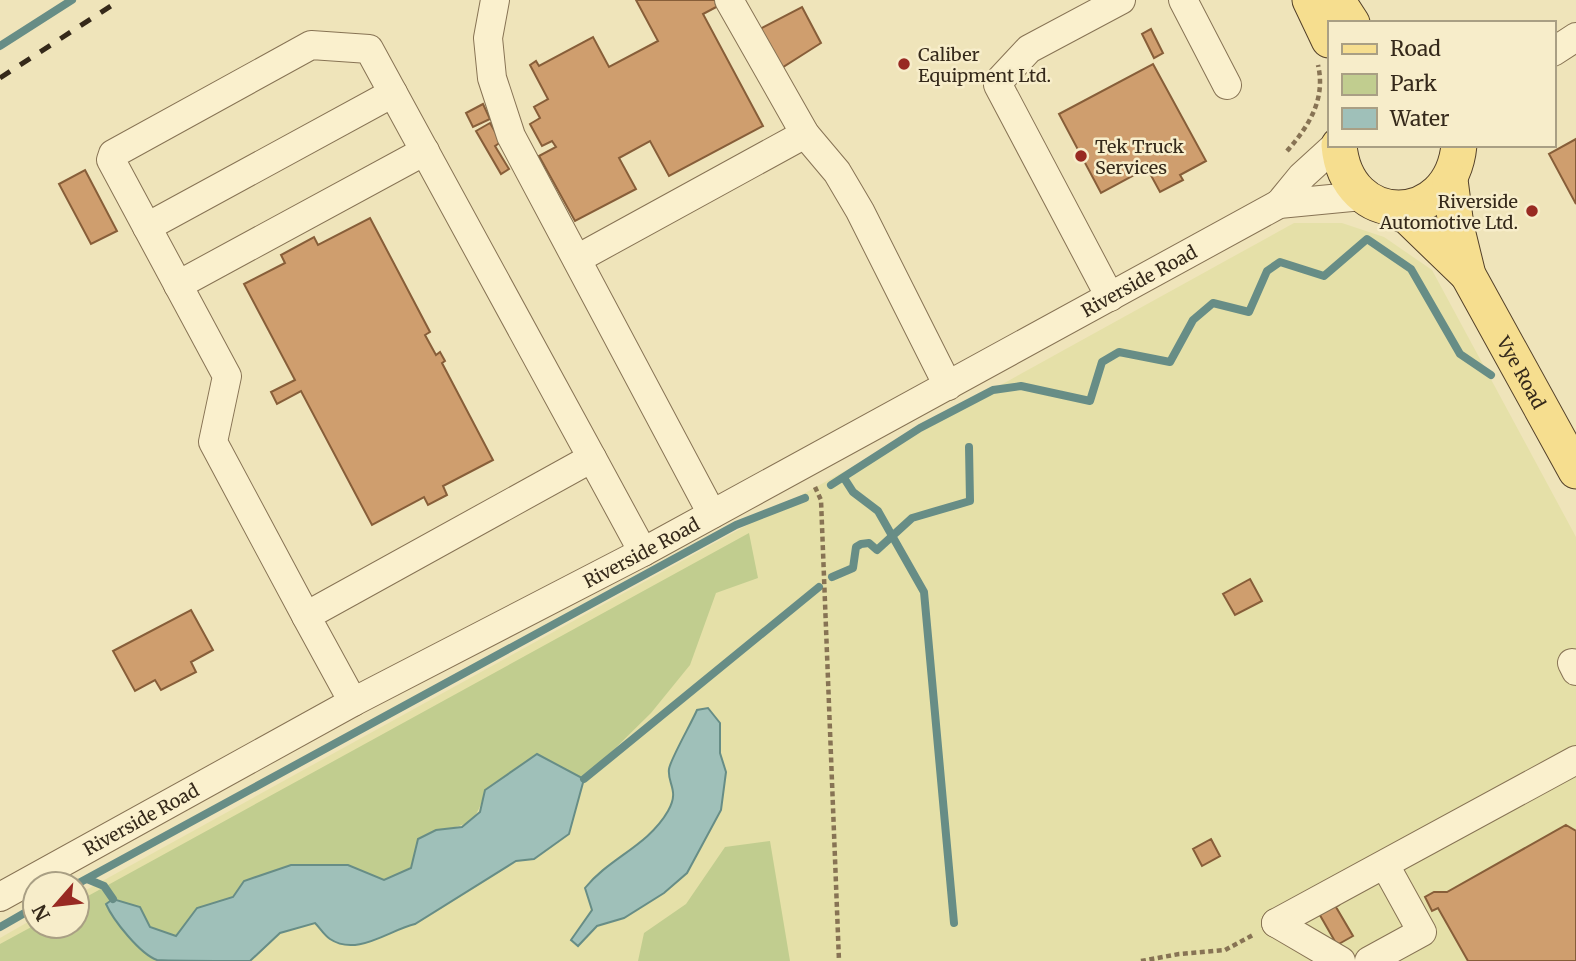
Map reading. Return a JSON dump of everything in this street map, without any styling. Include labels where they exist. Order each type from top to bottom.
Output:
[{"type":"main road","points":[[1310,0],[1322,48]]},
{"type":"main road","points":[[1337,0],[1351,21]]},
{"type":"main road","points":[[1338,147],[1340,163],[1349,181],[1376,202],[1418,206],[1436,196],[1450,180],[1457,163],[1459,147]]},
{"type":"main road","name":"Vye Road","points":[[1450,180],[1456,226],[1468,275],[1576,471]]},
{"type":"main road","name":"Vye Road","points":[[1376,202],[1408,217],[1468,275]]},
{"type":"street","points":[[495,0],[488,38],[492,78],[511,136],[712,514]]},
{"type":"street","points":[[729,0],[805,134],[836,172],[860,211],[948,386]]},
{"type":"street","points":[[1110,297],[998,85],[1029,49],[1121,0]]},
{"type":"street","points":[[1183,0],[1227,85]]},
{"type":"street","points":[[1555,51],[1576,37]]},
{"type":"street","points":[[353,702],[213,442],[227,376],[111,160],[113,153],[299,51],[311,45],[369,49],[643,552]]},
{"type":"street","points":[[147,227],[393,93]]},
{"type":"street","points":[[577,259],[805,134]]},
{"type":"street","name":"Riverside Road","points":[[0,897],[353,702],[643,552],[1279,204],[1302,176],[1336,147]]},
{"type":"street","points":[[178,285],[425,151]]},
{"type":"street","name":"Riverside Road","points":[[1279,204],[1376,202]]},
{"type":"street","points":[[306,616],[592,458]]},
{"type":"street","points":[[1276,923],[1576,760]]},
{"type":"street","points":[[1369,961],[1422,932],[1385,865]]},
{"type":"street","points":[[1276,923],[1341,961]]},
{"type":"path","points":[[1302,176],[1282,156],[1310,122],[1319,98],[1322,48]]},
{"type":"path","points":[[804,464],[821,500],[839,961]]},
{"type":"path","points":[[1141,961],[1226,950],[1276,923]]},
{"type":"shaded area","points":[[1294,223],[1342,223],[1384,237],[1432,270],[1576,537],[1576,961],[0,961],[0,938],[21,926],[21,940],[91,940],[91,887]]},
{"type":"green space","points":[[749,533],[758,578],[716,593],[690,665],[651,713],[584,779],[537,755],[485,790],[479,810],[470,821],[456,827],[436,830],[411,868],[384,880],[348,865],[291,865],[244,881],[233,897],[197,908],[176,936],[150,927],[113,899],[169,961],[0,961],[0,944],[21,933],[21,940],[91,940],[91,894]]},
{"type":"green space","points":[[770,841],[790,961],[638,961],[644,933],[686,904],[725,847]]},
{"type":"water","points":[[708,708],[720,723],[720,753],[726,772],[721,810],[687,873],[664,893],[624,918],[597,926],[578,946],[571,940],[592,910],[585,888],[660,823],[673,798],[670,764],[697,710]]},
{"type":"water","points":[[537,754],[584,779],[569,834],[534,859],[516,861],[415,924],[362,944],[340,944],[328,937],[315,923],[280,933],[250,961],[157,960],[150,957],[128,936],[106,904],[113,899],[140,907],[150,927],[176,936],[197,908],[233,897],[244,881],[291,865],[348,865],[384,880],[411,868],[418,839],[436,830],[462,827],[480,812],[485,790]]},
{"type":"building","points":[[636,0],[717,0],[720,5],[703,14],[763,126],[669,176],[650,141],[619,158],[636,189],[575,221],[539,156],[556,147],[552,141],[542,146],[530,124],[540,118],[534,107],[548,99],[530,65],[536,61],[539,66],[593,37],[609,67],[658,41]]},
{"type":"building","points":[[802,7],[821,43],[780,69],[760,29]]},
{"type":"building","points":[[1151,29],[1163,53],[1154,58],[1142,34]]},
{"type":"building","points":[[1153,64],[1206,161],[1180,175],[1183,180],[1160,192],[1147,168],[1101,193],[1059,114]]},
{"type":"building","points":[[483,104],[490,119],[473,127],[466,113]]},
{"type":"building","points":[[490,123],[501,142],[495,146],[509,169],[501,174],[476,131]]},
{"type":"building","points":[[1576,139],[1576,204],[1549,154]]},
{"type":"building","points":[[85,170],[117,231],[91,244],[59,184]]},
{"type":"building","points":[[370,218],[430,332],[425,335],[436,355],[440,352],[445,361],[442,363],[493,460],[443,486],[447,495],[428,505],[424,497],[372,525],[301,391],[277,404],[271,392],[295,380],[244,284],[285,263],[281,255],[314,237],[318,245]]},
{"type":"building","points":[[1250,579],[1262,601],[1235,615],[1223,594]]},
{"type":"building","points":[[191,610],[213,650],[191,662],[196,672],[161,690],[155,680],[135,691],[113,651]]},
{"type":"building","points":[[1566,825],[1576,831],[1576,961],[1468,961],[1438,908],[1432,911],[1425,897],[1434,892],[1447,892]]},
{"type":"building","points":[[1211,839],[1220,856],[1202,866],[1193,849]]},
{"type":"building","points":[[1336,899],[1339,905],[1336,907],[1353,936],[1337,945],[1317,910]]},
{"type":"waterway","points":[[0,46],[72,0]]},
{"type":"waterway","points":[[831,485],[920,428],[993,390],[1021,386],[1090,401],[1102,362],[1119,352],[1170,362],[1193,320],[1213,303],[1249,312],[1267,271],[1280,262],[1324,276],[1367,239],[1411,269],[1460,354],[1491,375]]},
{"type":"waterway","points":[[832,577],[853,568],[856,547],[861,544],[869,543],[877,550],[912,518],[970,501],[969,447]]},
{"type":"waterway","points":[[844,478],[853,492],[878,511],[924,592],[954,923]]},
{"type":"waterway","points":[[91,876],[736,525],[805,498]]},
{"type":"waterway","points":[[584,779],[819,587]]},
{"type":"waterway","points":[[91,881],[104,886],[113,899]]},
{"type":"waterway","points":[[0,927],[21,915]]},
{"type":"railway","points":[[0,78],[120,0]]},
{"type":"place","name":"Caliber Equipment Ltd.","points":[[904,64]]},
{"type":"place","name":"Tek Truck Services","points":[[1081,156]]},
{"type":"place","name":"Riverside Automotive Ltd.","points":[[1532,211]]}]
